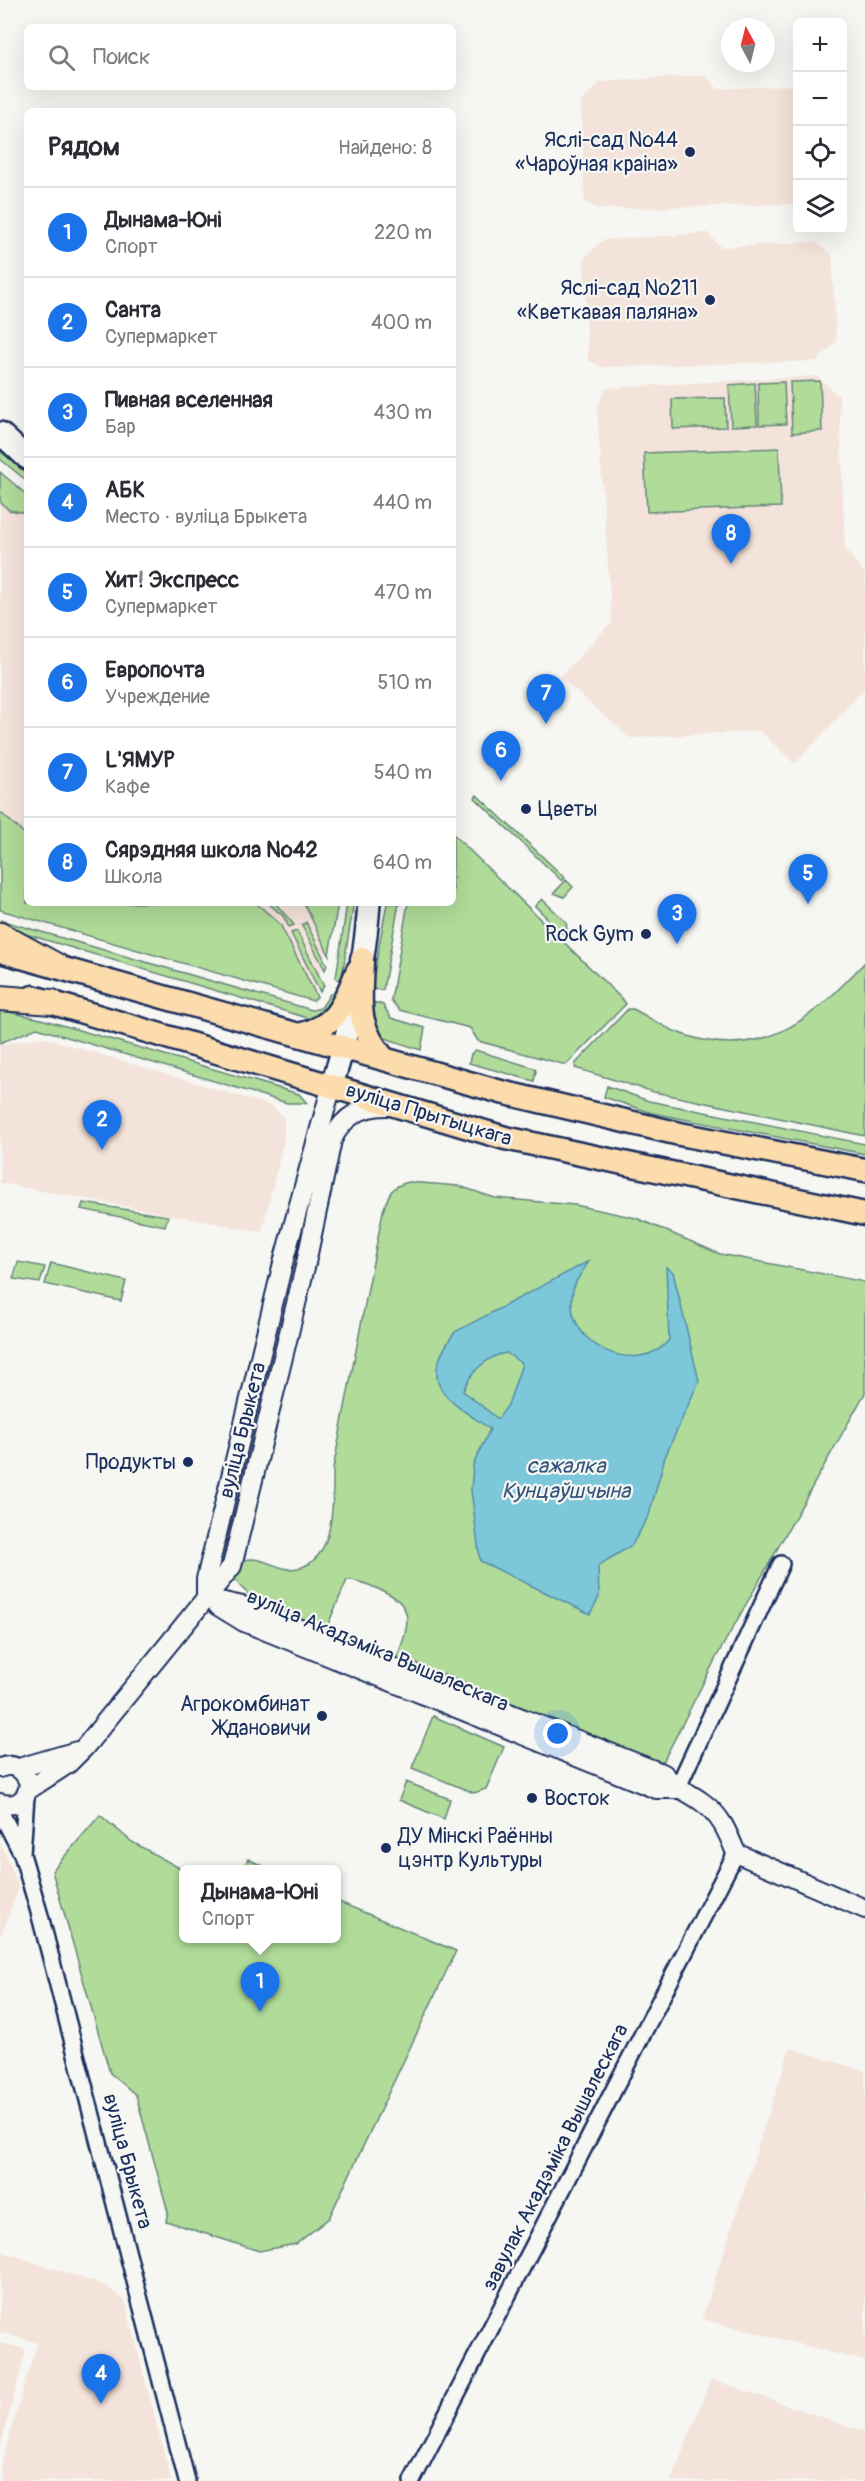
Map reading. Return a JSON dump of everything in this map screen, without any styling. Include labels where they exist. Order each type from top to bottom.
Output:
[{"type":"highway","points":[[0,935],[57,966]]},
{"type":"highway","points":[[0,998],[52,1002]]},
{"type":"main road","points":[[0,433],[24,455]]},
{"type":"main road","points":[[332,1085],[343,1048],[362,959],[369,906]]},
{"type":"main road","name":"вуліца Прытыцкага","points":[[0,951],[501,1092],[614,1119],[865,1170]]},
{"type":"main road","points":[[298,1035],[324,1026],[338,1013],[362,959]]},
{"type":"main road","points":[[362,959],[360,1018],[372,1045],[384,1059]]},
{"type":"main road","name":"вуліца Прытыцкага","points":[[0,987],[505,1138],[865,1214]]},
{"type":"street","name":"вуліца Брыкета","points":[[206,1598],[206,1579],[284,1259],[332,1085]]},
{"type":"street","name":"вуліца Брыкета","points":[[22,1854],[27,1793],[68,1764],[84,1748],[232,1566],[306,1263],[332,1140],[337,1129],[348,1117],[378,1106],[399,1107]]},
{"type":"street","points":[[284,1259],[306,1263]]},
{"type":"street","points":[[239,1443],[260,1449]]},
{"type":"street","points":[[677,1789],[781,1564]]},
{"type":"street","name":"вуліца Акадэміка Вышалескага","points":[[206,1598],[247,1607],[379,1662],[664,1774],[677,1789],[701,1801],[716,1814],[726,1828],[736,1853]]},
{"type":"street","points":[[6,1766],[84,1748]]},
{"type":"street","points":[[0,1803],[15,1804],[27,1793],[27,1778],[6,1766]]},
{"type":"street","name":"вуліца Брыкета","points":[[0,1811],[22,1854],[93,2112],[186,2481]]},
{"type":"street","points":[[736,1853],[865,1909]]},
{"type":"street","name":"завулак Акадэміка Вышалескага","points":[[412,2481],[736,1853]]},
{"type":"shaded area","name":"Яслі-сад №44 «Чароўная краіна»","points":[[705,75],[718,89],[793,85],[793,204],[599,209],[585,202],[581,101],[601,82]]},
{"type":"shaded area","name":"Яслі-сад №211 «Кветкавая паляна»","points":[[707,233],[721,247],[816,242],[832,255],[836,342],[817,361],[601,367],[588,360],[584,259],[603,240]]},
{"type":"shaded area","points":[[816,376],[839,396],[845,549],[865,574],[865,688],[795,764],[760,731],[630,738],[560,677],[612,622],[597,410],[606,388]]},
{"type":"shaded area","points":[[0,482],[24,502],[24,906],[337,906],[316,990],[299,995],[0,906]]},
{"type":"shaded area","points":[[42,1037],[272,1106],[284,1118],[284,1139],[262,1232],[0,1183],[0,1045]]},
{"type":"shaded area","points":[[0,1842],[19,1887],[0,1938]]},
{"type":"shaded area","points":[[790,2048],[865,2071],[865,2361],[702,2319]]},
{"type":"shaded area","points":[[0,2251],[106,2286],[125,2301],[171,2481],[0,2481],[0,2467],[37,2343],[0,2332]]},
{"type":"shaded area","points":[[0,2343],[26,2349],[0,2449]]},
{"type":"shaded area","points":[[711,2379],[865,2432],[865,2481],[671,2481]]},
{"type":"green space","points":[[820,381],[822,431],[792,433],[790,382]]},
{"type":"green space","points":[[784,382],[786,424],[759,425],[758,383]]},
{"type":"green space","points":[[755,383],[757,425],[731,426],[729,385]]},
{"type":"green space","points":[[725,398],[726,427],[673,429],[672,399]]},
{"type":"green space","points":[[779,448],[781,507],[647,512],[644,453]]},
{"type":"green space","points":[[0,451],[24,471],[24,479],[0,459]]},
{"type":"green space","points":[[0,472],[24,492],[24,512],[9,510],[0,502]]},
{"type":"green space","points":[[477,795],[565,878],[562,881],[475,798]]},
{"type":"green space","points":[[0,812],[24,833],[24,906],[259,906],[280,924],[317,997],[313,1001],[0,910]]},
{"type":"green space","points":[[456,837],[626,1004],[566,1065],[478,1041],[470,1028],[399,1010],[391,1000],[407,906],[456,906]]},
{"type":"green space","points":[[566,880],[573,887],[564,897],[554,893]]},
{"type":"green space","points":[[542,899],[566,922],[567,929],[563,934],[535,906]]},
{"type":"green space","points":[[271,906],[278,906],[294,925],[289,927],[283,916]]},
{"type":"green space","points":[[305,906],[337,906],[329,955]]},
{"type":"green space","points":[[347,906],[353,906],[341,982],[336,978]]},
{"type":"green space","points":[[386,906],[398,906],[383,990],[371,989]]},
{"type":"green space","points":[[0,920],[312,1010],[321,1008],[330,994],[339,994],[337,1003],[314,1020],[19,932]]},
{"type":"green space","points":[[306,922],[327,965],[325,970],[302,926]]},
{"type":"green space","points":[[297,931],[324,986],[320,992],[291,933]]},
{"type":"green space","points":[[865,962],[865,1136],[654,1092],[575,1068],[576,1063],[628,1009],[633,1009],[675,1032],[711,1042],[737,1043],[762,1039],[806,1017],[826,1001]]},
{"type":"green space","points":[[369,1001],[383,1005],[391,1018],[425,1028],[421,1050],[376,1035]]},
{"type":"green space","points":[[0,1010],[41,1019],[299,1094],[307,1103],[287,1103],[37,1028],[0,1043]]},
{"type":"green space","points":[[475,1050],[534,1068],[536,1071],[534,1081],[469,1063],[471,1054]]},
{"type":"green space","points":[[607,1086],[649,1101],[865,1144],[865,1154],[652,1113],[604,1097]]},
{"type":"green space","points":[[409,1182],[459,1186],[495,1198],[575,1205],[636,1218],[720,1254],[865,1282],[865,1393],[717,1656],[664,1760],[657,1763],[406,1659],[396,1660],[406,1627],[405,1610],[400,1602],[391,1595],[371,1586],[359,1581],[347,1580],[326,1629],[286,1614],[255,1598],[236,1580],[236,1570],[245,1560],[256,1559],[290,1569],[305,1566],[317,1557],[324,1545],[332,1514],[333,1469],[383,1211],[394,1188]]},
{"type":"green space","points":[[83,1203],[168,1216],[165,1226],[81,1209]]},
{"type":"green space","points":[[18,1262],[45,1267],[40,1283],[13,1279]]},
{"type":"green space","points":[[51,1263],[126,1281],[121,1301],[45,1284]]},
{"type":"green space","points":[[433,1716],[504,1747],[486,1789],[474,1793],[412,1768]]},
{"type":"green space","points":[[406,1782],[450,1799],[444,1819],[399,1800]]},
{"type":"green space","points":[[100,1815],[132,1842],[179,1868],[179,1943],[341,1943],[341,1903],[456,1951],[329,2218],[296,2244],[259,2251],[166,2221],[168,2212],[136,2095],[110,2073],[52,1871]]},
{"type":"green space","points":[[248,1859],[261,1865],[245,1865]]},
{"type":"water","name":"сажалка Кунцаўшчына","points":[[589,1261],[573,1290],[572,1310],[579,1327],[590,1341],[606,1351],[623,1356],[640,1356],[656,1351],[669,1340],[666,1267],[673,1272],[699,1381],[665,1457],[649,1515],[632,1545],[598,1566],[599,1597],[590,1614],[480,1561],[471,1490],[473,1465],[490,1429],[449,1399],[441,1390],[437,1379],[443,1350],[455,1332]],"holes":[[[507,1353],[522,1364],[508,1405],[498,1419],[463,1391],[480,1366],[493,1357]]]},
{"type":"place","name":"Яслі-сад №44 «Чароўная краіна»","points":[[690,152]]},
{"type":"place","name":"Яслі-сад №211 «Кветкавая паляна»","points":[[710,300]]},
{"type":"place","name":"Сярэдняя школа №42","points":[[731,564]]},
{"type":"place","name":"L'ЯМУР","points":[[546,724]]},
{"type":"place","name":"Европочта","points":[[501,781]]},
{"type":"place","name":"Цветы","points":[[526,809]]},
{"type":"place","name":"Хит! Экспресс","points":[[808,904]]},
{"type":"place","name":"Rock Gym","points":[[646,934]]},
{"type":"place","name":"Пивная вселенная","points":[[677,944]]},
{"type":"place","name":"Санта","points":[[102,1150]]},
{"type":"place","name":"Продукты","points":[[188,1462]]},
{"type":"place","name":"Агрокомбинат Ждановичи","points":[[322,1716]]},
{"type":"place","name":"Восток","points":[[532,1798]]},
{"type":"place","name":"ДУ Мінскі Раённы цэнтр Культуры","points":[[386,1848]]},
{"type":"place","name":"Дынама-Юні","points":[[260,2012]]},
{"type":"place","name":"АБК","points":[[101,2404]]}]
